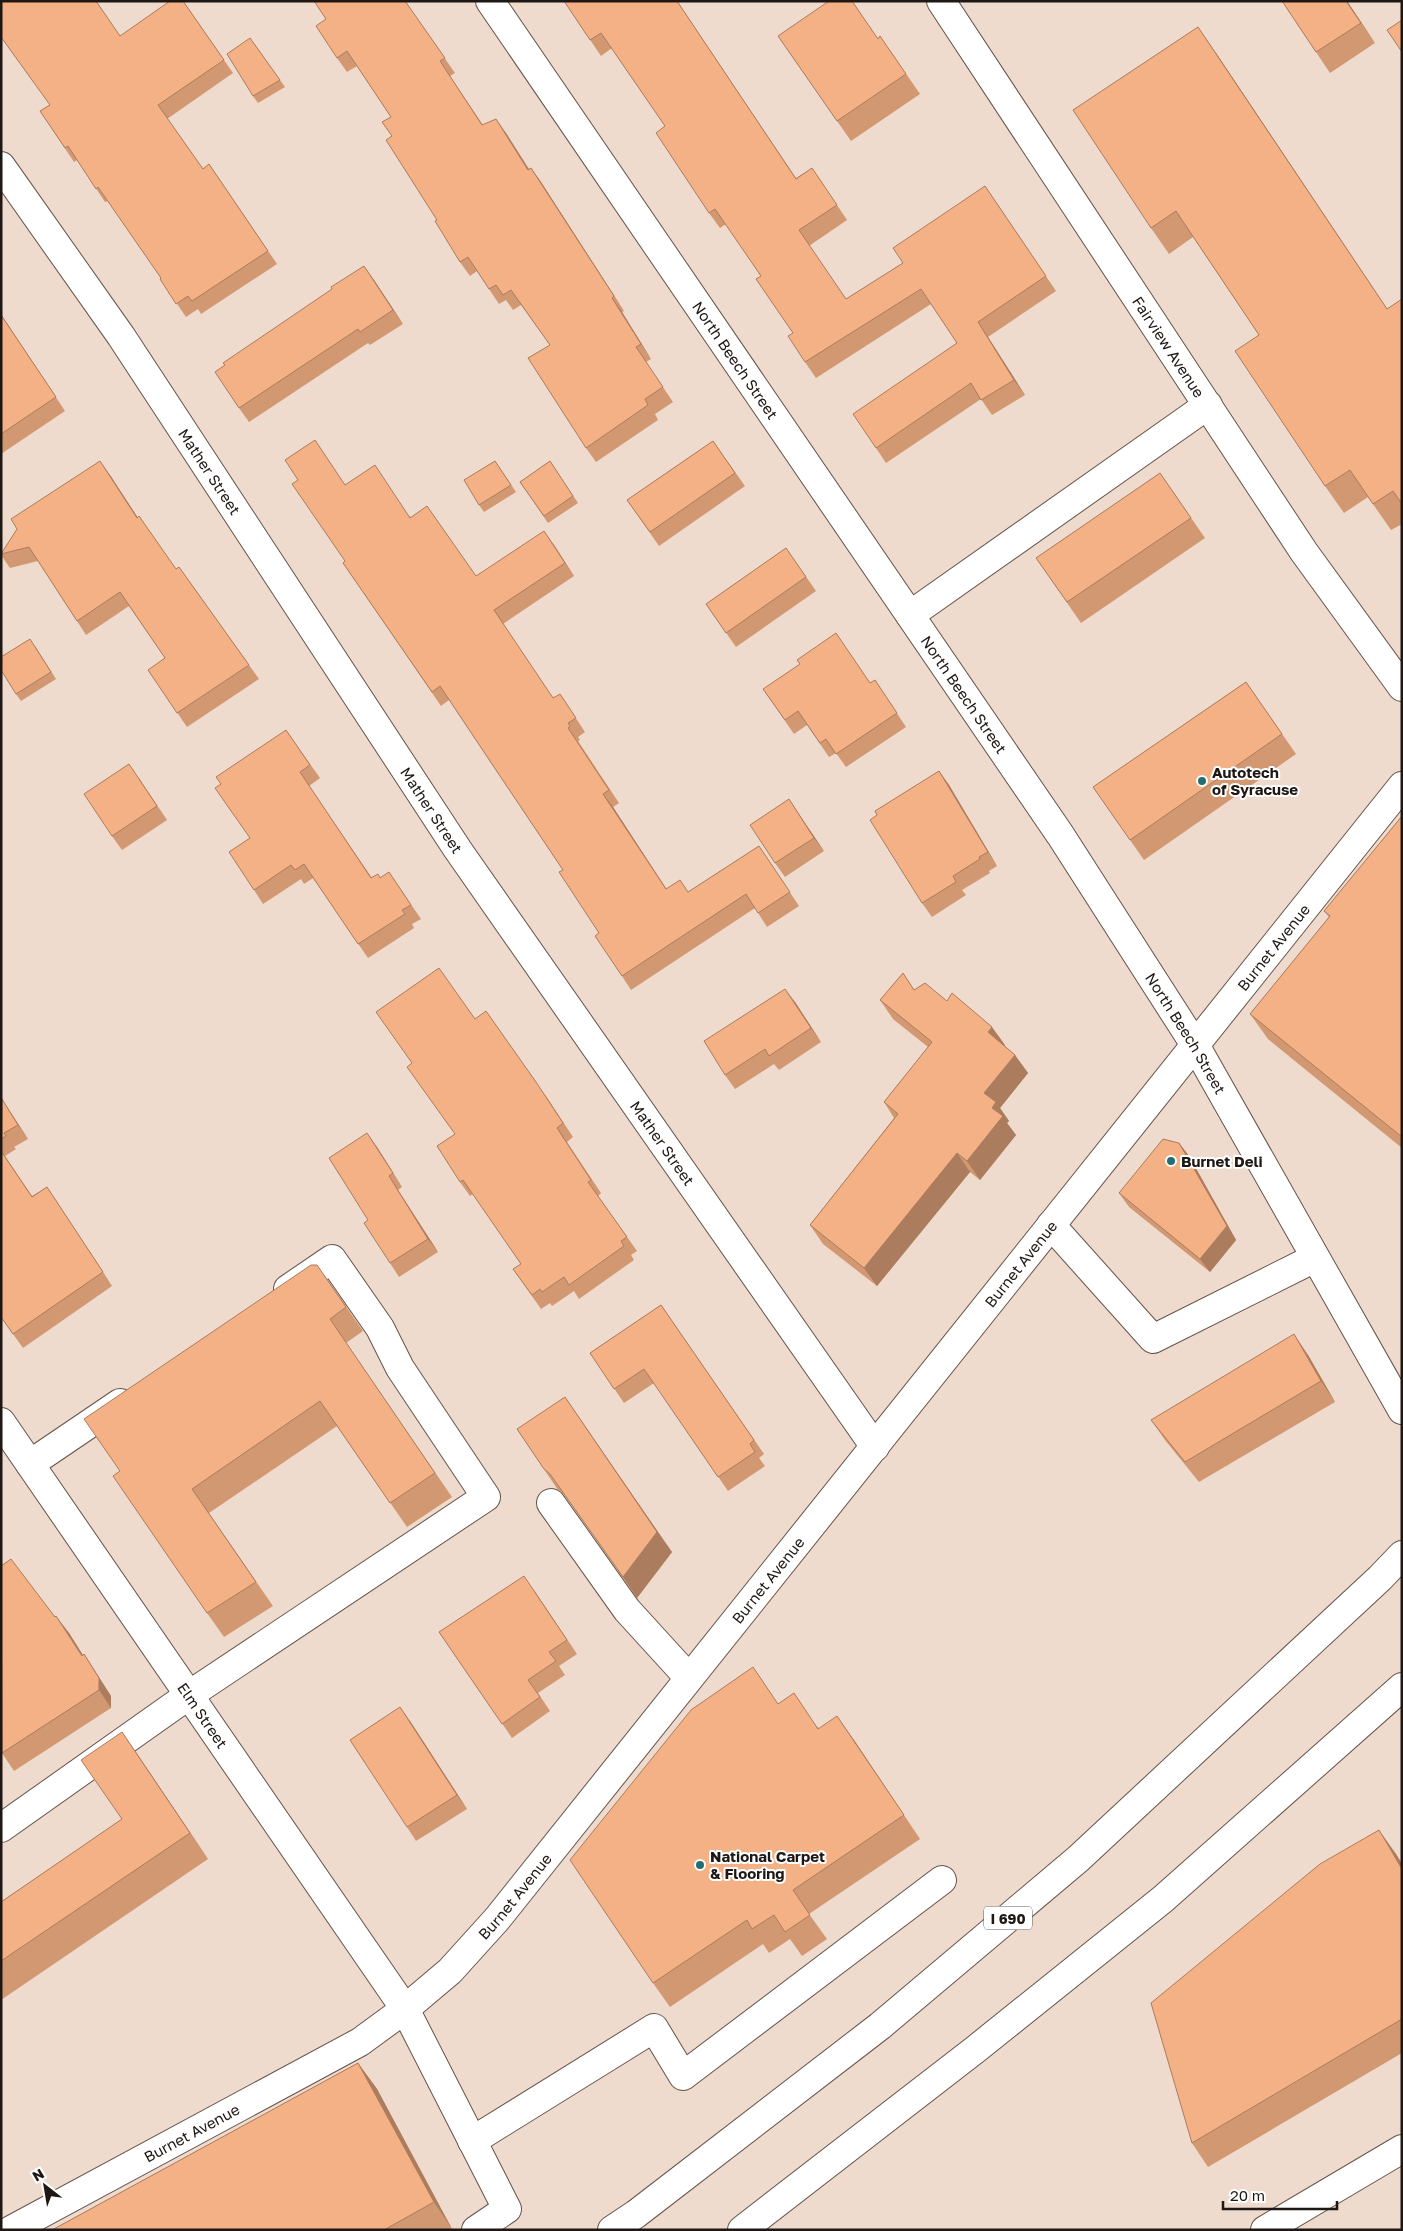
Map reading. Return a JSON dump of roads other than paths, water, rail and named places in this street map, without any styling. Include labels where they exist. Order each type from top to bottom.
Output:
[{"type":"main road","name":"North Beech Street","points":[[490,1],[1061,836],[1195,1045],[1402,1410]]},
{"type":"main road","name":"Fairview Avenue","points":[[942,1],[1304,552],[1402,687]]},
{"type":"main road","name":"Mather Street","points":[[1,166],[120,336],[458,850],[874,1447]]},
{"type":"main road","points":[[910,615],[1208,405]]},
{"type":"main road","name":"Burnet Avenue","points":[[11,2230],[360,2042],[405,2009],[450,1971],[497,1919],[1402,786]]},
{"type":"main road","points":[[1051,1225],[1153,1339],[1315,1258]]},
{"type":"main road","points":[[1,1828],[189,1695],[486,1497],[400,1368],[380,1328],[332,1259],[266,1303]]},
{"type":"main road","points":[[30,1464],[144,1386]]},
{"type":"main road","name":"Elm Street","points":[[1,1422],[405,2009],[507,2209],[476,2230]]},
{"type":"main road","points":[[551,1503],[627,1610],[689,1678]]},
{"type":"main road","name":"I 690","points":[[612,2230],[636,2214],[880,2026],[1071,1865],[1380,1578],[1402,1555]]},
{"type":"main road","points":[[742,2230],[976,2049],[1163,1899],[1402,1687]]},
{"type":"main road","points":[[472,2141],[654,2028],[683,2076],[942,1880]]},
{"type":"main road","points":[[1265,2230],[1402,2149]]},
{"type":"place","name":"Autotech of Syracuse","points":[[1202,781]]},
{"type":"place","name":"Burnet Deli","points":[[1171,1161]]},
{"type":"place","name":"National Carpet & Flooring","points":[[700,1865]]}]
